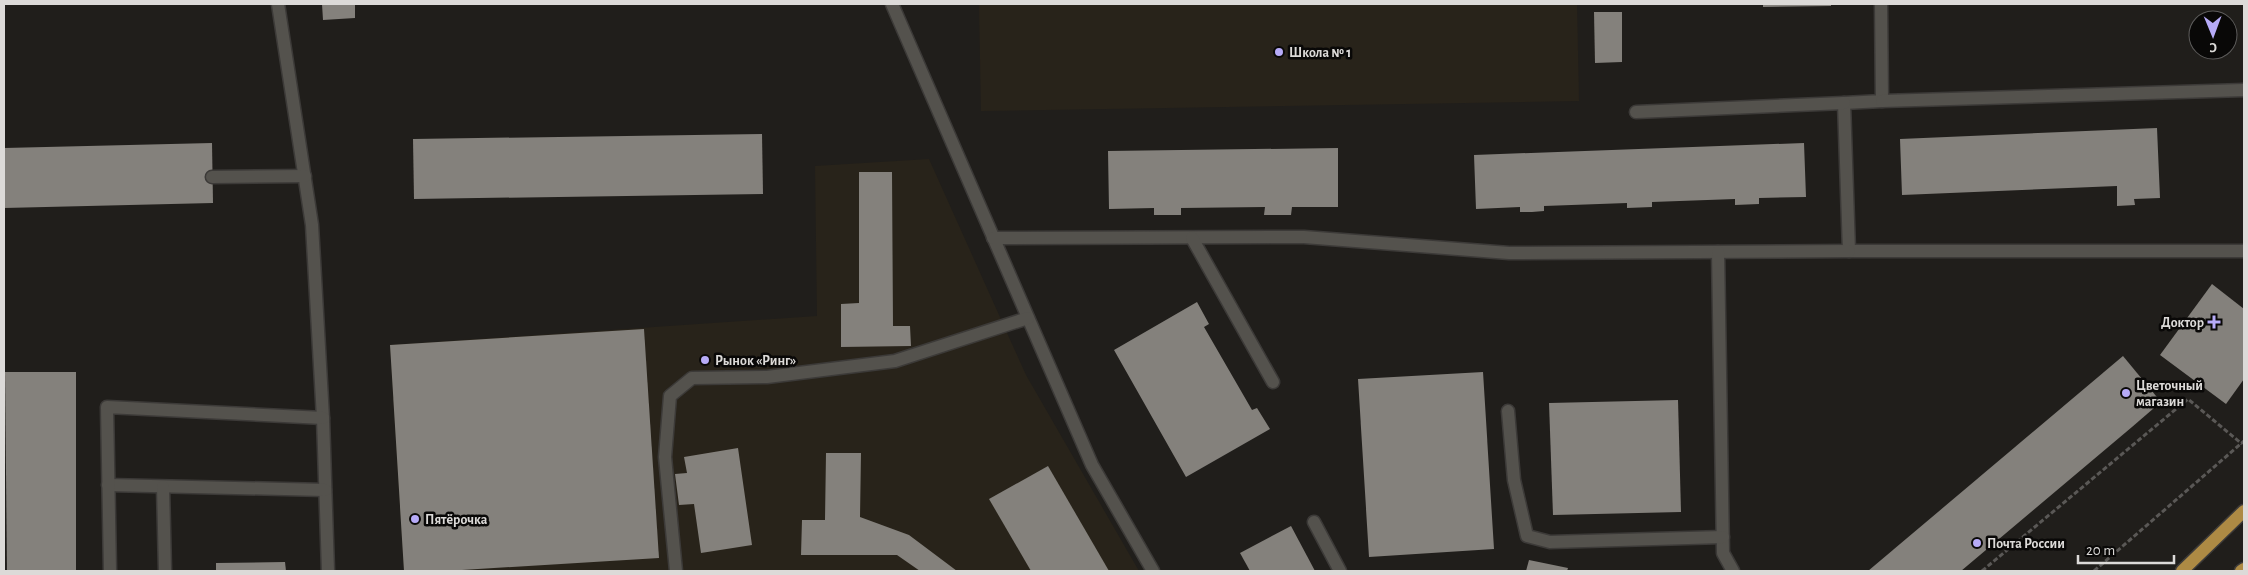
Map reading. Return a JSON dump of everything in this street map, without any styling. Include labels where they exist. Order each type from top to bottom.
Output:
[{"type":"main road","points":[[2182,571],[2244,511]]},
{"type":"street","points":[[278,4],[312,225],[323,418],[328,571]]},
{"type":"street","points":[[892,4],[1092,465],[1153,571]]},
{"type":"street","points":[[1881,4],[1882,101]]},
{"type":"street","points":[[1636,112],[1882,101],[2244,90]]},
{"type":"street","points":[[1844,103],[1850,251]]},
{"type":"street","points":[[212,177],[305,176]]},
{"type":"street","points":[[993,238],[1304,237],[1510,253],[2244,251]]},
{"type":"street","points":[[1192,238],[1273,382]]},
{"type":"street","points":[[1718,252],[1723,537],[1724,554],[1733,571]]},
{"type":"street","points":[[676,571],[665,457],[670,396],[692,378],[767,376],[895,361],[1028,318]]},
{"type":"street","points":[[110,571],[107,407],[323,418]]},
{"type":"street","points":[[1508,411],[1514,480],[1527,536],[1550,542],[1723,537]]},
{"type":"street","points":[[108,485],[325,490]]},
{"type":"street","points":[[163,487],[165,571]]},
{"type":"street","points":[[1314,522],[1340,571]]},
{"type":"path","points":[[1982,571],[2188,399],[2243,443],[2094,571]]},
{"type":"shaded area","name":"Школа № 1","points":[[979,4],[1577,4],[1579,101],[981,111]]},
{"type":"shaded area","name":"Рынок «Ринг»","points":[[929,159],[1026,375],[1139,571],[404,571],[390,345],[817,316],[815,166]]},
{"type":"building","points":[[322,4],[355,4],[355,18],[323,20]]},
{"type":"building","points":[[1763,4],[1831,4],[1831,6],[1763,7]]},
{"type":"building","points":[[1594,12],[1622,12],[1622,62],[1595,63]]},
{"type":"building","points":[[2157,128],[2160,198],[2134,199],[2135,205],[2117,206],[2117,186],[1902,195],[1900,139]]},
{"type":"building","points":[[762,134],[763,194],[414,199],[413,139]]},
{"type":"building","points":[[212,143],[213,203],[4,208],[4,148]]},
{"type":"building","points":[[1804,143],[1806,197],[1759,198],[1759,204],[1735,205],[1735,199],[1652,202],[1652,207],[1627,208],[1627,203],[1544,206],[1544,211],[1532,212],[1520,212],[1520,207],[1476,209],[1474,155]]},
{"type":"building","points":[[1338,148],[1338,207],[1292,207],[1291,215],[1264,215],[1265,207],[1181,208],[1181,215],[1154,215],[1154,208],[1109,209],[1108,151]]},
{"type":"building","points":[[859,172],[892,172],[893,326],[910,326],[911,346],[841,347],[841,304],[859,303]]},
{"type":"building","points":[[2212,284],[2244,309],[2244,379],[2226,404],[2160,355]]},
{"type":"building","points":[[1197,302],[1209,324],[1204,327],[1252,410],[1257,408],[1270,429],[1186,477],[1114,350]]},
{"type":"building","points":[[644,329],[659,558],[446,571],[404,571],[390,345]]},
{"type":"building","points":[[2123,356],[2161,402],[2132,427],[1961,571],[1868,571]]},
{"type":"building","points":[[5,372],[76,372],[76,571],[7,571]]},
{"type":"building","points":[[1483,372],[1494,549],[1369,557],[1358,379]]},
{"type":"building","points":[[1678,400],[1681,512],[1553,515],[1549,403]]},
{"type":"building","points":[[738,448],[752,545],[701,553],[694,504],[679,505],[675,474],[687,473],[684,457]]},
{"type":"building","points":[[826,453],[861,453],[860,517],[909,535],[957,571],[920,571],[897,555],[801,555],[802,520],[825,520]]},
{"type":"building","points":[[1048,466],[1109,571],[1031,571],[989,499]]},
{"type":"building","points":[[1291,526],[1315,571],[1250,571],[1240,553]]},
{"type":"building","points":[[1529,560],[1568,568],[1567,571],[1526,571]]},
{"type":"building","points":[[285,562],[286,571],[216,571],[216,563]]},
{"type":"place","name":"Школа № 1","points":[[1279,52]]},
{"type":"place","name":"Доктор","points":[[2214,322]]},
{"type":"place","name":"Рынок «Ринг»","points":[[705,360]]},
{"type":"place","name":"Цветочный магазин","points":[[2126,393]]},
{"type":"place","name":"Пятёрочка","points":[[415,519]]},
{"type":"place","name":"Почта России","points":[[1977,543]]}]
